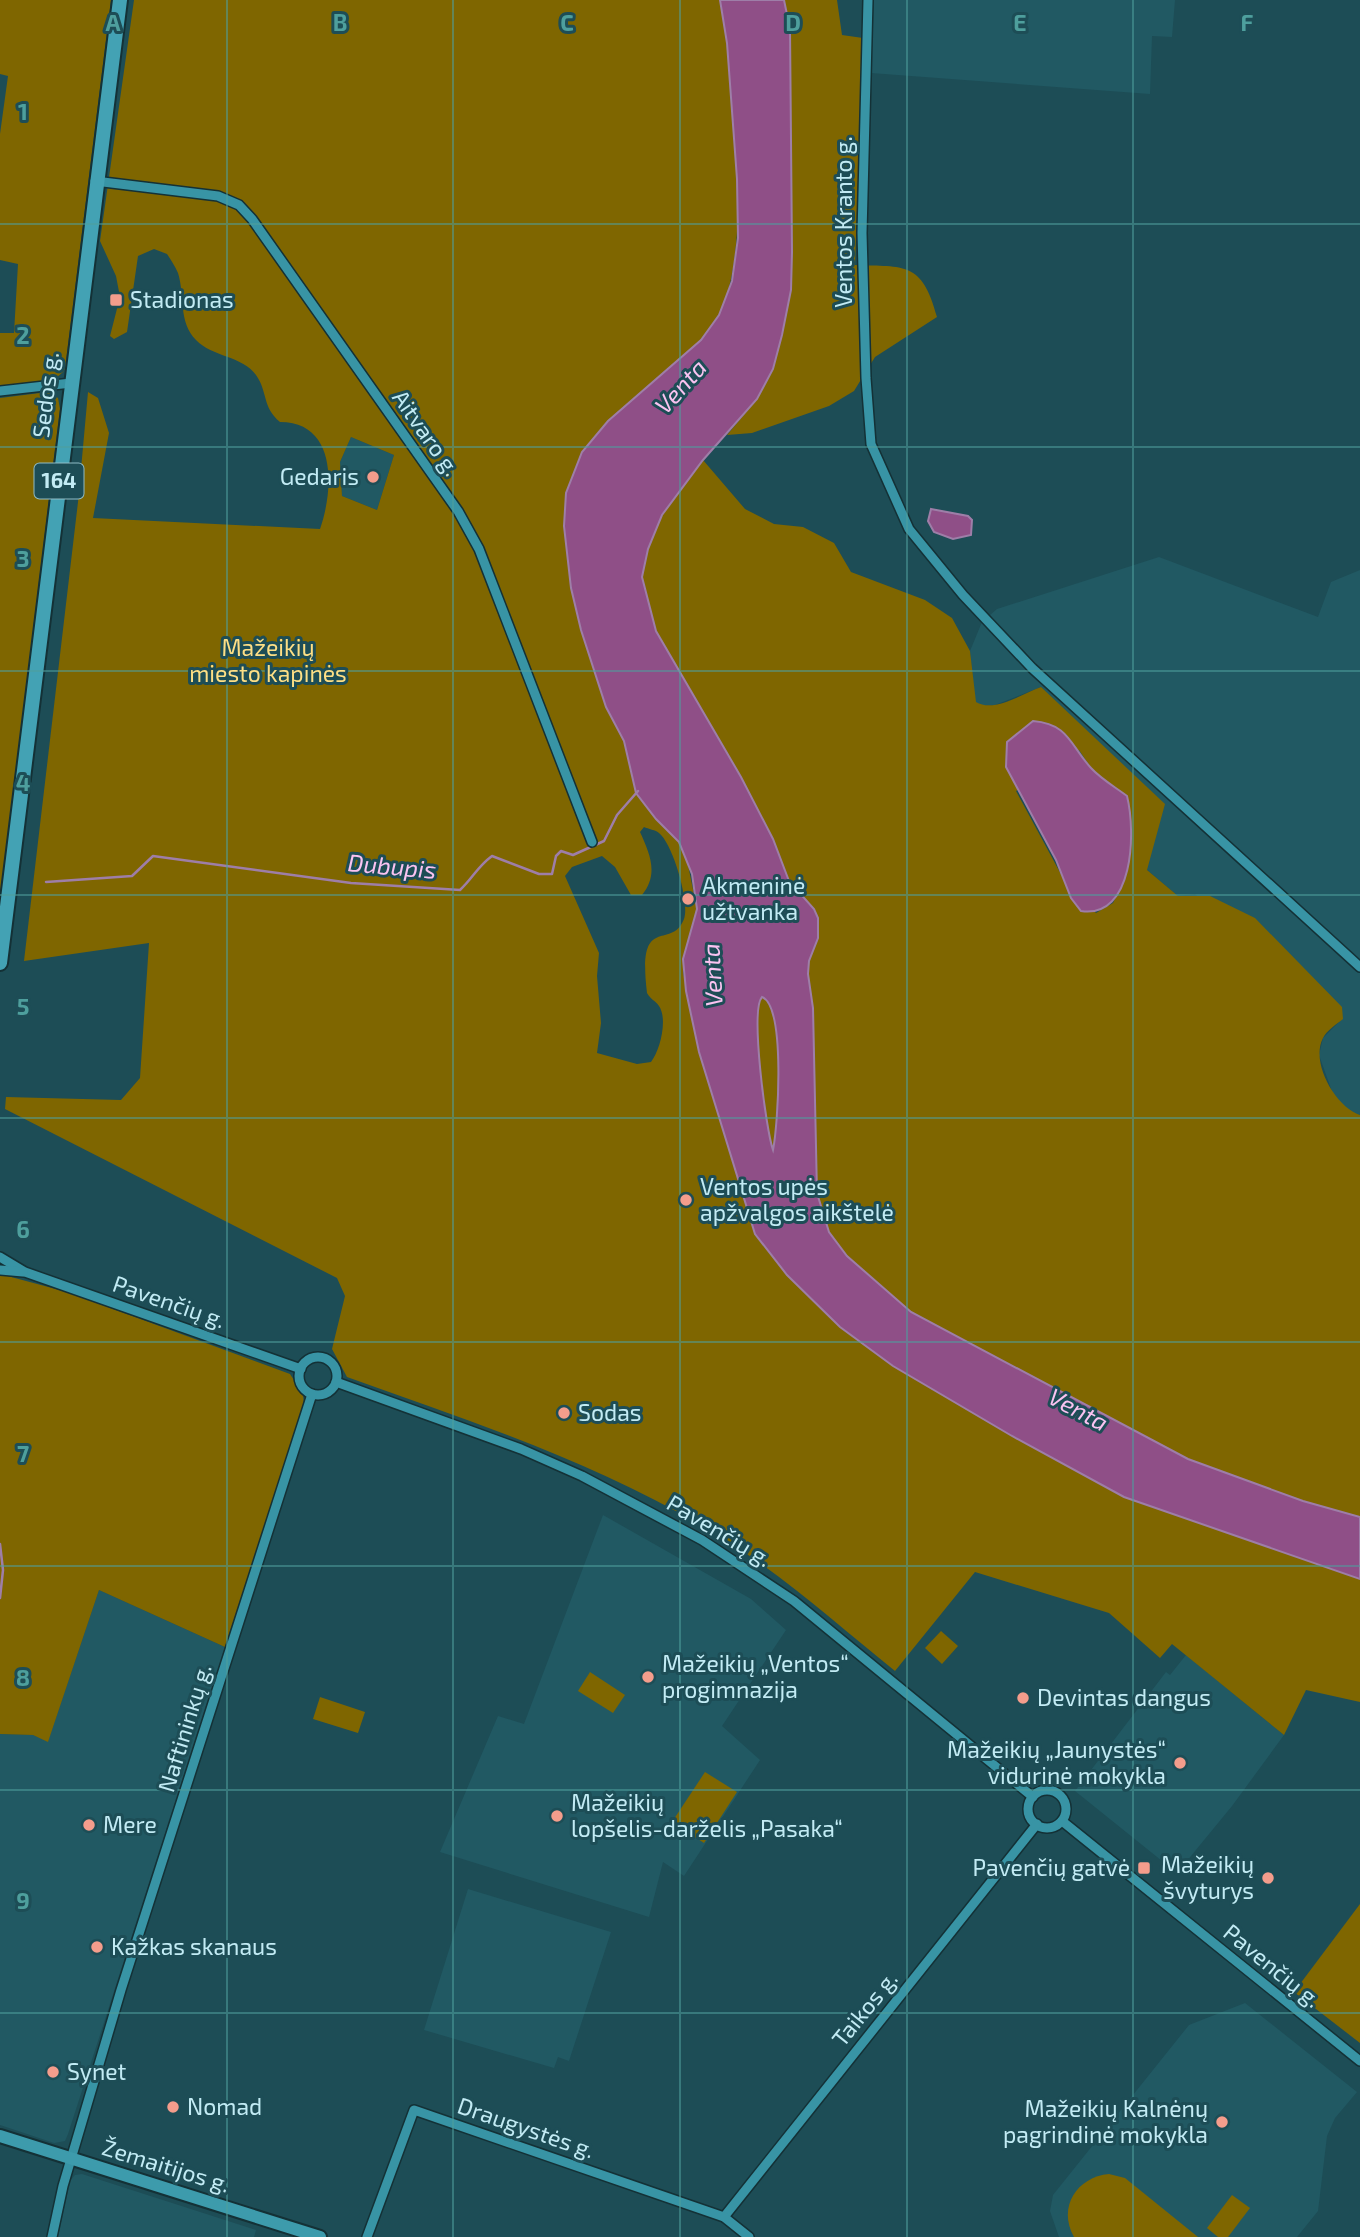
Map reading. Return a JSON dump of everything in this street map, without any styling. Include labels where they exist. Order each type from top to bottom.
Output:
[{"type":"main road","name":"Sedos g.","points":[[0,963],[95,181],[120,0]]},
{"type":"main road","name":"Žemaitijos g.","points":[[0,2136],[320,2237]]},
{"type":"street","name":"Ventos Kranto g.","points":[[868,0],[862,233],[871,444],[909,530],[962,595],[1032,668],[1360,967]]},
{"type":"street","name":"Aitvaro g.","points":[[95,181],[218,196],[239,205],[252,219],[479,549],[592,842]]},
{"type":"street","points":[[0,391],[71,383]]},
{"type":"street","name":"Pavenčių g.","points":[[0,1257],[25,1272],[301,1369]]},
{"type":"street","name":"Pavenčių g.","points":[[0,1270],[25,1272]]},
{"type":"street","points":[[323,1358],[333,1364],[336,1382],[324,1394],[312,1394],[302,1387],[301,1369],[307,1360],[323,1358]]},
{"type":"street","name":"Pavenčių g.","points":[[336,1382],[510,1445],[582,1476],[702,1539],[794,1601],[1032,1797]]},
{"type":"street","name":"Naftininkų g.","points":[[52,2237],[71,2158],[125,1978],[312,1394]]},
{"type":"street","points":[[1046,1790],[1061,1795],[1066,1811],[1062,1821],[1053,1827],[1037,1824],[1028,1811],[1032,1797],[1046,1790]]},
{"type":"street","name":"Pavenčių g.","points":[[1062,1821],[1360,2061]]},
{"type":"street","name":"Taikos g.","points":[[724,2217],[1037,1824]]},
{"type":"street","name":"Draugystės g.","points":[[367,2237],[414,2110],[724,2217],[749,2237]]},
{"type":"shaded area","points":[[874,0],[1175,0],[1172,37],[1152,36],[1150,94],[871,73]]},
{"type":"shaded area","points":[[351,437],[394,455],[377,510],[342,496],[340,462]]},
{"type":"shaded area","points":[[1159,557],[1318,617],[1331,582],[1360,570],[1360,1115],[1350,1112],[1334,1097],[1319,1055],[1323,1038],[1342,1019],[1195,894],[1178,896],[1147,870],[1041,687],[995,705],[982,706],[975,702],[970,651],[982,622],[997,609]]},
{"type":"shaded area","name":"Mažeikių „Ventos“ progimnazija","points":[[603,1515],[751,1599],[786,1630],[722,1726],[760,1760],[684,1876],[663,1862],[649,1917],[440,1852],[498,1716],[524,1724]]},
{"type":"shaded area","points":[[99,1590],[225,1647],[68,2134],[65,2141],[54,2143],[0,2125],[0,1734],[33,1735],[48,1741]]},
{"type":"shaded area","name":"Mažeikių „Jaunystės“ vidurinė mokykla","points":[[1186,1655],[1284,1735],[1232,1806],[1177,1873],[1075,1791],[1166,1672],[1170,1675]]},
{"type":"shaded area","points":[[468,1889],[611,1932],[569,2061],[558,2057],[554,2068],[424,2030]]},
{"type":"shaded area","name":"Mažeikių Kalnėnų pagrindinė mokykla","points":[[1245,2003],[1357,2092],[1335,2118],[1327,2136],[1318,2211],[1297,2237],[1059,2237],[1050,2211],[1053,2195],[1189,2025]]},
{"type":"shaded area","points":[[82,2174],[256,2230],[254,2237],[58,2237],[70,2181],[75,2175]]},
{"type":"green space","points":[[0,0],[111,0],[65,369],[60,375],[45,382],[0,387],[0,333],[14,333],[18,264],[0,260],[0,134],[8,76],[0,74]]},
{"type":"green space","name":"Mažeikių miesto kapinės","points":[[134,0],[720,0],[735,115],[737,160],[736,248],[730,285],[719,315],[710,330],[673,366],[581,630],[606,707],[624,741],[636,793],[656,819],[679,842],[686,855],[697,909],[683,959],[683,972],[699,1052],[755,1234],[787,1275],[1124,1497],[1360,1579],[1360,1702],[1306,1690],[1284,1735],[1172,1644],[1160,1658],[1109,1613],[975,1572],[895,1671],[770,1571],[727,1541],[682,1515],[542,1448],[347,1377],[332,1349],[345,1296],[337,1278],[5,1109],[6,1097],[121,1100],[140,1078],[149,943],[24,961],[78,502],[88,392],[98,398],[109,433],[93,518],[320,529],[328,495],[327,461],[321,445],[312,433],[299,425],[280,422],[270,411],[260,381],[250,369],[203,346],[190,333],[184,317],[178,273],[167,254],[154,249],[138,256],[127,332],[114,339],[110,336],[120,297],[116,276],[100,241]],"holes":[[[351,437],[394,455],[377,510],[342,496],[340,462]],[[644,827],[659,833],[670,849],[685,900],[685,911],[684,919],[678,928],[651,942],[647,951],[647,993],[662,1012],[663,1027],[660,1043],[651,1062],[637,1064],[597,1053],[601,1023],[597,976],[599,953],[565,876],[572,867],[602,856],[615,867],[631,895],[642,895],[651,872],[650,856],[640,832]]]},
{"type":"green space","points":[[784,0],[837,0],[842,35],[863,38],[855,265],[899,268],[918,276],[925,286],[937,317],[875,357],[854,391],[829,406],[752,433],[727,435],[757,399],[773,369],[791,290],[790,29]]},
{"type":"green space","points":[[48,392],[58,398],[60,409],[0,901],[0,398]]},
{"type":"green space","points":[[703,460],[745,509],[774,524],[803,527],[834,543],[851,572],[925,600],[952,618],[970,651],[976,702],[983,705],[999,704],[1041,687],[1165,804],[1147,870],[1178,896],[1210,896],[1255,918],[1342,1007],[1343,1019],[1324,1035],[1320,1059],[1334,1094],[1360,1115],[1360,1517],[1303,1501],[1188,1459],[911,1312],[847,1256],[829,1232],[817,1193],[813,1008],[808,974],[819,928],[814,909],[789,881],[773,839],[741,777],[656,631],[642,577],[648,549],[662,515]],"holes":[[[1079,750],[1091,768],[1103,779],[1122,884],[1113,903],[1096,913],[1063,878],[1016,791]]]},
{"type":"green space","points":[[762,997],[770,1006],[778,1044],[778,1094],[773,1152],[763,1097],[758,1047],[758,1007]]},
{"type":"green space","points":[[0,1274],[67,1292],[290,1374],[303,1394],[304,1405],[225,1647],[99,1590],[48,1742],[33,1735],[0,1734]]},
{"type":"green space","points":[[941,1631],[958,1646],[942,1664],[925,1648]]},
{"type":"green space","points":[[590,1672],[625,1695],[613,1713],[578,1691]]},
{"type":"green space","points":[[320,1697],[365,1712],[358,1733],[313,1719]]},
{"type":"green space","points":[[705,1772],[737,1792],[704,1843],[672,1822]]},
{"type":"green space","points":[[1360,1904],[1360,2043],[1294,1992]]},
{"type":"green space","points":[[1109,2174],[1125,2178],[1198,2237],[1074,2237],[1068,2215],[1073,2195],[1088,2181]]},
{"type":"green space","points":[[1232,2195],[1250,2208],[1228,2237],[1218,2237],[1207,2228]]},
{"type":"water","name":"Venta","points":[[720,0],[784,0],[790,29],[791,290],[773,369],[757,399],[703,460],[662,515],[648,549],[642,577],[656,631],[741,777],[773,839],[789,881],[814,909],[818,918],[818,938],[809,961],[808,974],[813,1008],[817,1193],[829,1232],[847,1256],[911,1312],[1188,1459],[1303,1501],[1360,1517],[1360,1579],[1124,1497],[1012,1436],[893,1366],[840,1327],[787,1275],[755,1234],[699,1052],[686,991],[683,959],[697,909],[692,874],[679,842],[656,819],[636,793],[624,741],[606,707],[581,630],[571,588],[564,526],[566,493],[582,452],[608,421],[701,340],[719,315],[732,281],[738,238],[737,179],[727,43]],"holes":[[[762,997],[770,1005],[775,1022],[778,1068],[773,1150],[763,1096],[758,1046],[759,1006]]]},
{"type":"water","points":[[931,509],[968,516],[972,520],[971,535],[953,539],[934,532],[928,521]]},
{"type":"water","points":[[1033,721],[1054,726],[1062,731],[1095,772],[1127,796],[1131,830],[1127,870],[1121,888],[1112,901],[1099,910],[1081,911],[1071,898],[1056,860],[1006,767],[1007,742]]},
{"type":"waterway","name":"Dubupis","points":[[46,882],[132,876],[153,856],[351,883],[460,890],[492,856],[539,874],[552,874],[556,856],[561,851],[573,855],[604,841],[617,815],[638,791]]},
{"type":"waterway","points":[[0,1544],[3,1570],[0,1598]]},
{"type":"place","name":"Stadionas","points":[[116,300]]},
{"type":"place","name":"Gedaris","points":[[373,477]]},
{"type":"place","name":"Akmeninė užtvanka","points":[[688,899]]},
{"type":"place","name":"Ventos upės apžvalgos aikštelė","points":[[686,1200]]},
{"type":"place","name":"Sodas","points":[[564,1413]]},
{"type":"place","name":"Mažeikių „Ventos“ progimnazija","points":[[648,1677]]},
{"type":"place","name":"Devintas dangus","points":[[1023,1698]]},
{"type":"place","name":"Mažeikių „Jaunystės“ vidurinė mokykla","points":[[1180,1763]]},
{"type":"place","name":"Mažeikių lopšelis-darželis „Pasaka“","points":[[557,1816]]},
{"type":"place","name":"Mere","points":[[89,1825]]},
{"type":"place","name":"Pavenčių gatvė","points":[[1144,1868]]},
{"type":"place","name":"Mažeikių švyturys","points":[[1268,1878]]},
{"type":"place","name":"Kažkas skanaus","points":[[97,1947]]},
{"type":"place","name":"Synet","points":[[53,2072]]},
{"type":"place","name":"Nomad","points":[[173,2107]]},
{"type":"place","name":"Mažeikių Kalnėnų pagrindinė mokykla","points":[[1222,2122]]}]
